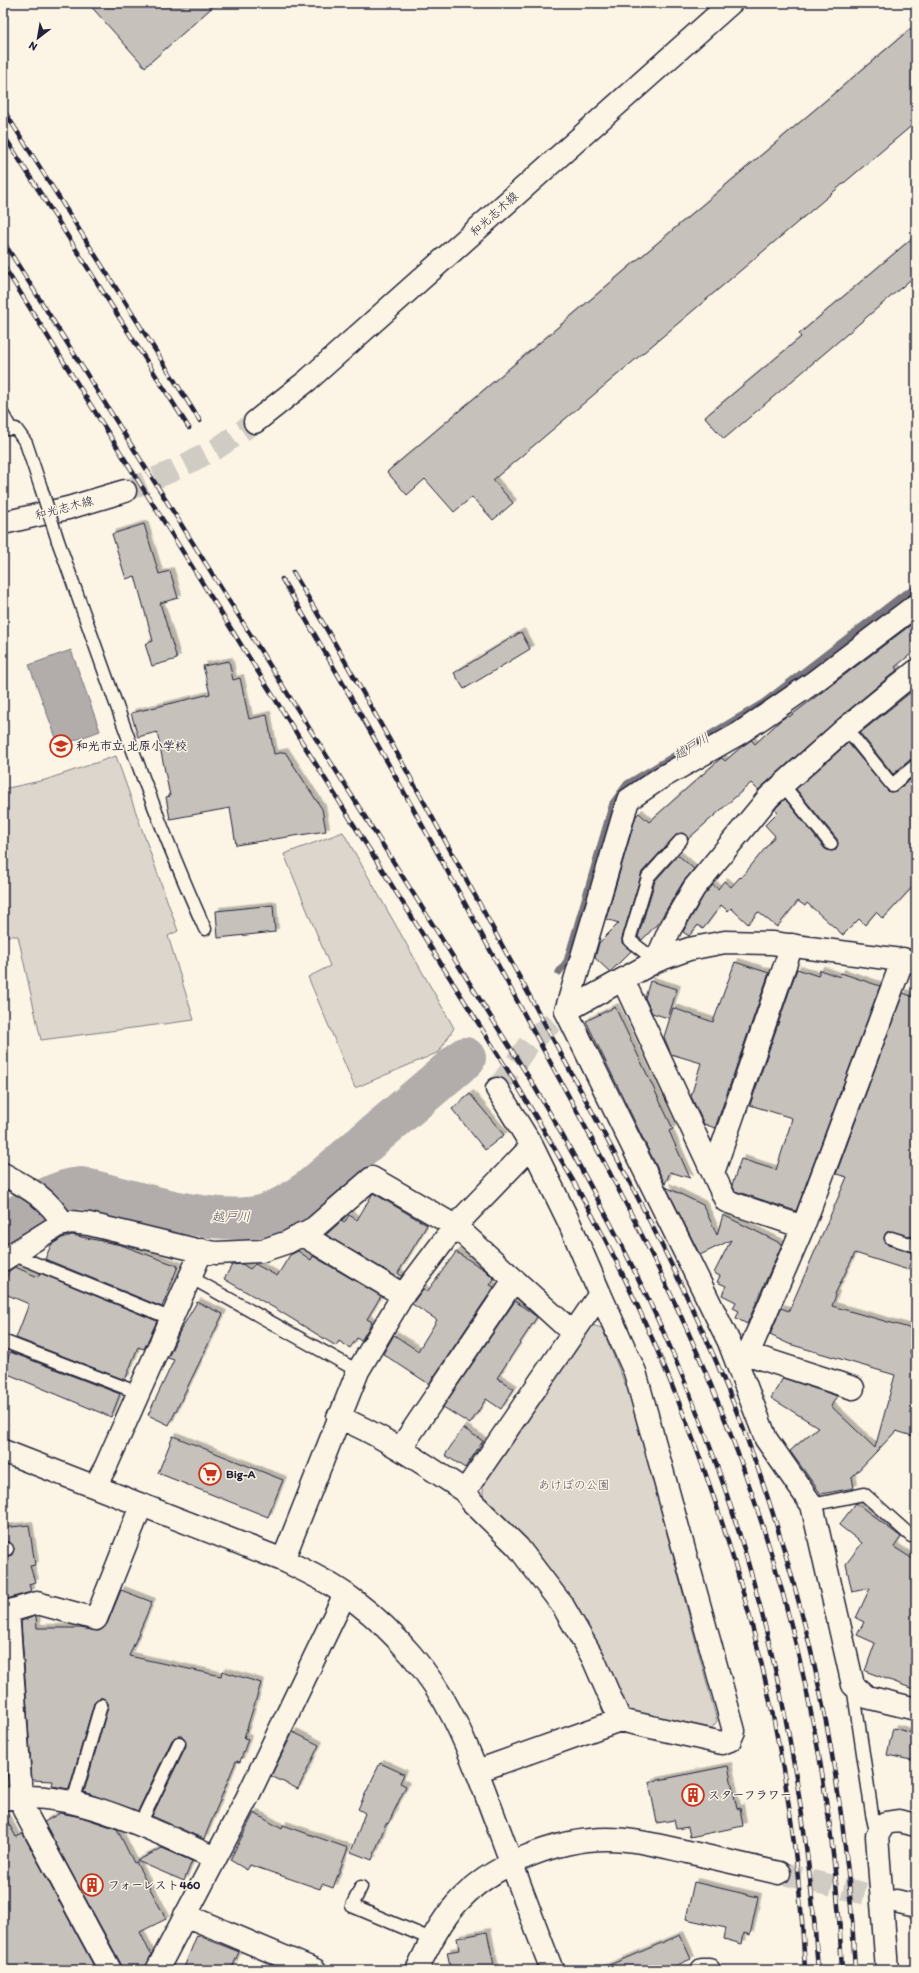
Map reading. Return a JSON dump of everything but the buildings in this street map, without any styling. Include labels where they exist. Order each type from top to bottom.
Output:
[{"type":"street","name":"和光志木線","points":[[255,422],[308,380],[731,3]]},
{"type":"street","name":"和光志木線","points":[[3,522],[68,508],[124,492]]},
{"type":"street","points":[[916,606],[814,682],[740,733],[659,779],[628,800],[566,1011],[729,1342],[742,1357],[766,1439],[812,1506],[853,1685],[867,1697],[916,1709]]},
{"type":"street","points":[[656,961],[670,929],[694,888],[769,797],[846,728],[916,671]]},
{"type":"street","points":[[566,1011],[656,961],[690,949],[725,942],[772,942],[910,960],[803,1227],[742,1357]]},
{"type":"street","points":[[713,1173],[792,945]]},
{"type":"street","points":[[623,980],[726,1201],[803,1227]]},
{"type":"street","points":[[477,1771],[620,1720],[722,1743],[730,1740],[734,1731],[635,1372],[569,1222],[532,1146],[497,1089]]},
{"type":"street","points":[[283,1560],[338,1417],[358,1371],[403,1294],[455,1226],[532,1146]]},
{"type":"street","points":[[3,1174],[36,1192],[58,1216],[71,1222],[89,1224],[216,1253],[261,1251],[288,1242],[314,1228],[372,1178],[455,1226],[573,1333]]},
{"type":"street","points":[[8,1257],[43,1233],[58,1216]]},
{"type":"street","points":[[301,1234],[403,1294]]},
{"type":"street","points":[[95,1486],[106,1466],[202,1250]]},
{"type":"street","points":[[400,1449],[514,1280]]},
{"type":"street","points":[[465,1491],[600,1294]]},
{"type":"street","points":[[742,1357],[853,1388]]},
{"type":"street","points":[[338,1417],[360,1426],[400,1449],[465,1491],[472,1502],[518,1547],[563,1606],[592,1658],[620,1720]]},
{"type":"street","points":[[3,1450],[95,1486],[141,1506],[283,1560],[304,1570],[345,1594],[377,1620],[400,1643],[425,1672],[452,1716],[477,1771],[512,1863],[526,1905],[552,1970]]},
{"type":"street","points":[[110,1970],[24,1810],[12,1798],[5,1612],[37,1603],[96,1619],[141,1506]]},
{"type":"street","points":[[157,1970],[247,1798],[345,1594]]},
{"type":"street","points":[[12,1798],[73,1802],[140,1824],[216,1858]]},
{"type":"street","points":[[888,1970],[877,1836],[885,1823],[898,1821],[916,1825]]},
{"type":"street","points":[[417,1970],[431,1940],[457,1903],[473,1887],[512,1863],[542,1851],[570,1844],[606,1839],[642,1842],[779,1873]]},
{"type":"street","points":[[185,1915],[315,1970]]},
{"type":"street","points":[[702,1970],[709,1970]]},
{"type":"lane","points":[[3,415],[7,429],[16,429],[26,443],[58,541],[146,790],[176,866],[205,929]]},
{"type":"lane","points":[[846,728],[892,785],[916,764]]},
{"type":"lane","points":[[783,785],[831,844]]},
{"type":"lane","points":[[656,961],[629,940],[648,877],[681,840]]},
{"type":"lane","points":[[891,1238],[916,1246]]},
{"type":"lane","points":[[8,1257],[172,1319]]},
{"type":"lane","points":[[190,1277],[358,1371]]},
{"type":"lane","points":[[3,1341],[138,1393]]},
{"type":"lane","points":[[812,1506],[864,1494],[910,1536],[916,1535]]},
{"type":"lane","points":[[853,1685],[872,1814],[877,1836]]},
{"type":"lane","points":[[73,1802],[101,1705]]},
{"type":"lane","points":[[140,1824],[179,1743]]},
{"type":"lane","points":[[361,1887],[352,1906],[431,1940]]},
{"type":"green space","points":[[116,756],[178,931],[168,936],[194,1020],[41,1040],[18,936],[3,936],[3,789],[45,780]]},
{"type":"green space","points":[[343,832],[454,1028],[439,1052],[355,1088],[308,977],[330,966],[284,854]]},
{"type":"green space","name":"あけぼの公園","points":[[592,1325],[602,1328],[631,1398],[717,1721],[712,1728],[632,1712],[623,1701],[598,1647],[569,1595],[483,1498],[483,1483]]},
{"type":"shaded area","points":[[71,650],[100,731],[59,746],[29,665]]},
{"type":"waterway","name":"越戸川","points":[[559,972],[567,961],[613,803],[627,784],[763,703],[903,595],[916,589]]},
{"type":"waterway","name":"越戸川","points":[[3,1227],[40,1202],[60,1193],[81,1188],[171,1211],[195,1215],[219,1218],[241,1218],[268,1214],[287,1205],[310,1190],[465,1058]]},
{"type":"tunnel","points":[[125,491],[172,471],[216,449],[255,422]]},
{"type":"tunnel","points":[[497,1089],[531,1041],[566,1011]]},
{"type":"tunnel","points":[[779,1873],[896,1901]]},
{"type":"railway","points":[[3,109],[200,421]]},
{"type":"railway","points":[[3,134],[189,428]]},
{"type":"railway","points":[[3,241],[533,1084],[597,1197],[655,1313],[689,1392],[716,1462],[739,1532],[777,1676],[803,1822],[812,1896],[818,1970]]},
{"type":"railway","points":[[3,265],[517,1085],[586,1203],[623,1275],[660,1357],[694,1441],[723,1527],[749,1614],[770,1701],[787,1790],[798,1880],[805,1970]]},
{"type":"railway","points":[[293,572],[412,781],[602,1129],[673,1267],[716,1361],[745,1434],[771,1508],[794,1583],[813,1659],[829,1736],[841,1814],[850,1892],[855,1970]]},
{"type":"railway","points":[[282,579],[409,800],[602,1158],[670,1293],[711,1385],[763,1526],[784,1599],[802,1672],[817,1746],[829,1820],[837,1895],[842,1970]]},
{"type":"place","name":"和光市立 北原小学校","points":[[61,746]]},
{"type":"place","name":"Big-A","points":[[210,1474]]},
{"type":"place","name":"スターフラワー","points":[[693,1795]]},
{"type":"place","name":"フォーレスト460","points":[[92,1885]]}]
